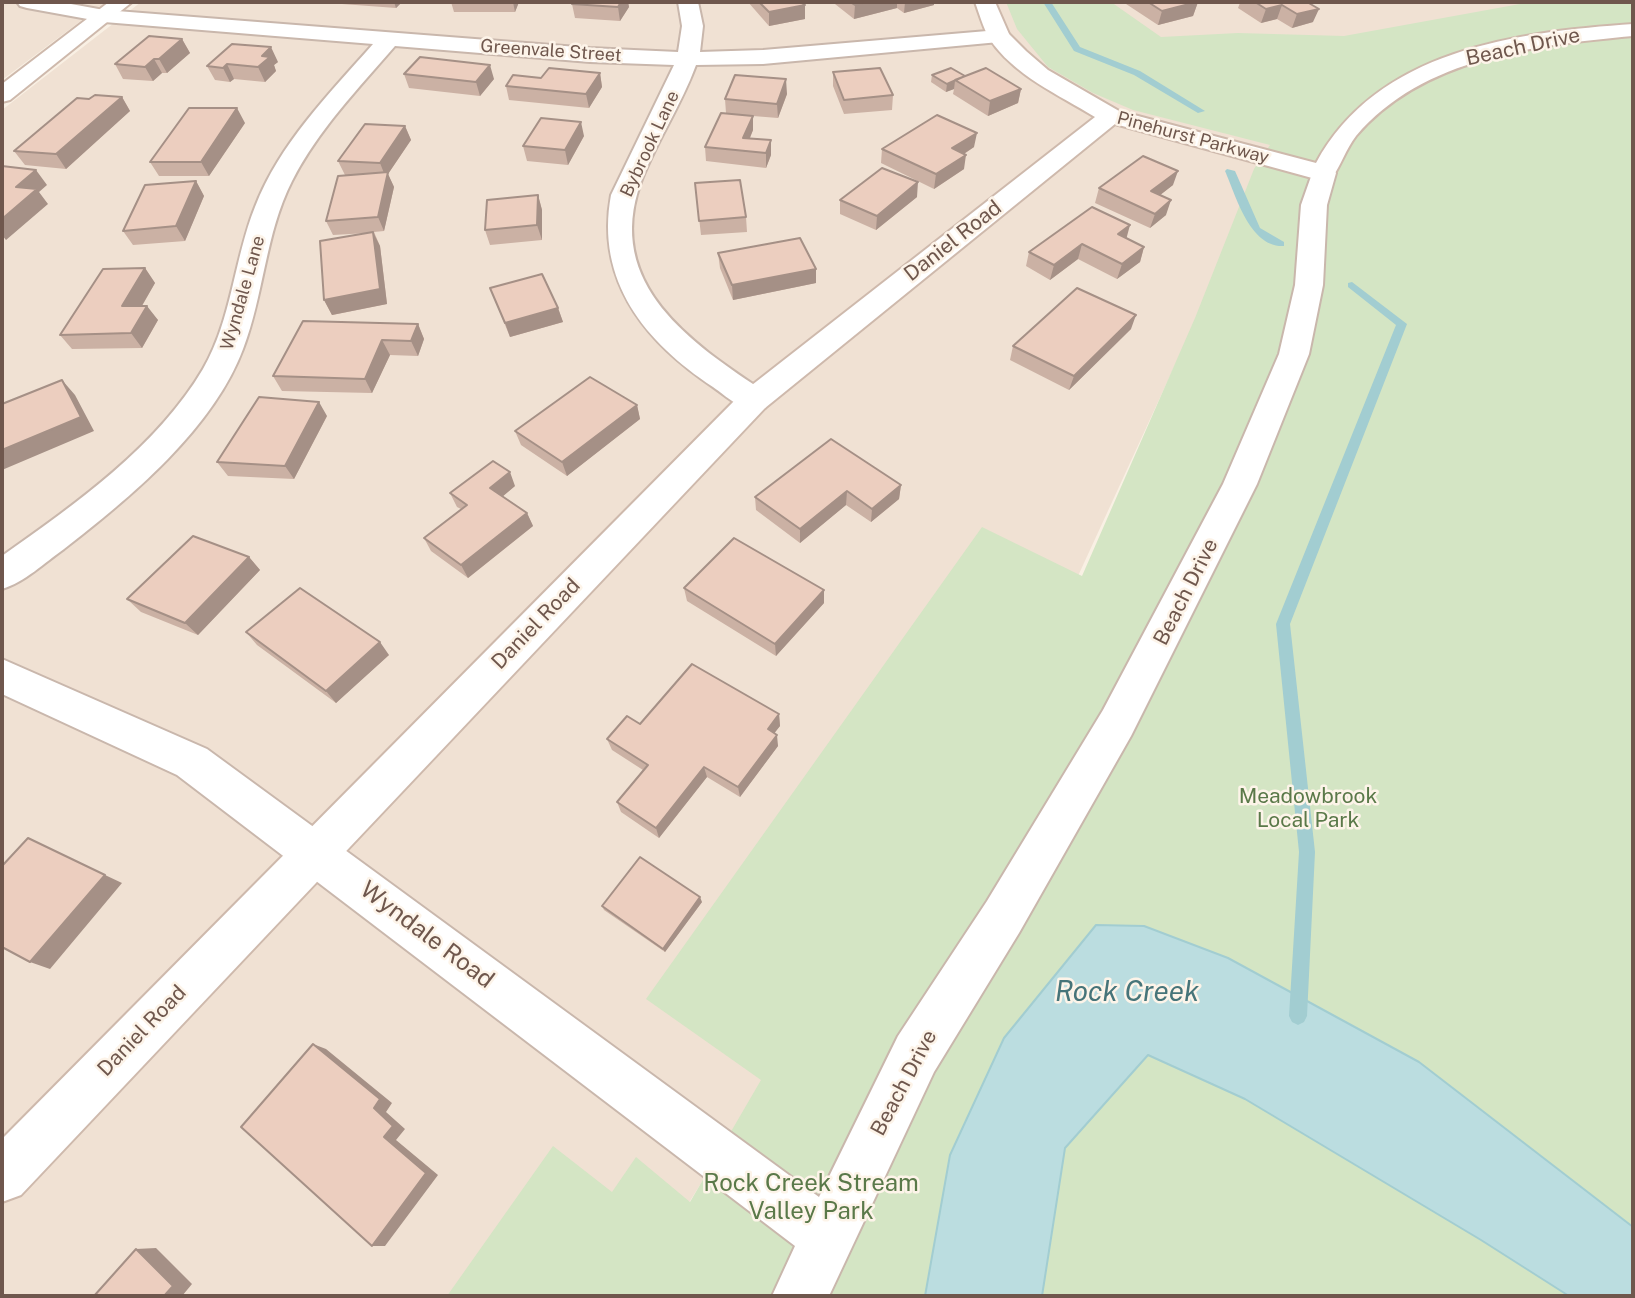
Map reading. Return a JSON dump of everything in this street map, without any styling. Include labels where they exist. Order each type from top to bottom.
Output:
[{"type":"street","name":"Greenvale Street","points":[[27,2],[104,16],[590,55],[689,59],[774,57],[999,36]]},
{"type":"street","points":[[2,95],[122,2]]},
{"type":"street","name":"Bybrook Lane","points":[[688,2],[693,22],[689,59],[625,192],[619,217],[619,245],[630,277],[649,315],[684,352],[754,400]]},
{"type":"street","name":"Pinehurst Parkway","points":[[985,2],[999,36],[1040,75],[1111,116],[1324,173]]},
{"type":"street","name":"Beach Drive","points":[[800,1296],[916,1054],[1003,917],[1118,723],[1240,484],[1294,354],[1310,285],[1314,205],[1324,173],[1348,131],[1369,109],[1395,91],[1459,60],[1560,35],[1633,30]]},
{"type":"street","name":"Wyndale Lane","points":[[2,575],[51,540],[106,494],[152,452],[194,406],[216,373],[232,341],[258,239],[276,185],[316,127],[389,39]]},
{"type":"street","name":"Daniel Road","points":[[2,1176],[754,400],[1111,116]]},
{"type":"street","name":"Wyndale Road","points":[[2,676],[192,762],[315,851],[827,1236]]},
{"type":"shaded area","points":[[2,2],[106,2],[2,80]]},
{"type":"shaded area","points":[[141,2],[1633,2],[1181,352],[1078,576],[631,1296],[2,1296],[2,110]]},
{"type":"green space","name":"Meadowbrook Local Park","points":[[1006,2],[1111,2],[1161,37],[1238,33],[1344,36],[1531,2],[1633,2],[1633,1296],[447,1296],[553,1146],[612,1192],[636,1157],[690,1202],[761,1080],[646,999],[982,527],[1082,576],[1195,318],[1254,169],[1270,145],[1133,110],[1093,93],[1048,67],[1017,29]]},
{"type":"water","name":"Rock Creek","points":[[1096,925],[1144,926],[1228,958],[1419,1062],[1633,1227],[1633,1296],[1569,1296],[1481,1240],[1245,1099],[1148,1055],[1065,1148],[1042,1296],[925,1296],[950,1155],[1004,1038]]},
{"type":"building","points":[[621,2],[618,7],[572,4]]},
{"type":"building","points":[[759,2],[801,2],[805,5],[769,12]]},
{"type":"building","points":[[1148,2],[1197,2],[1162,11]]},
{"type":"building","points":[[1255,2],[1307,2],[1319,9],[1297,14],[1282,5],[1266,9]]},
{"type":"building","points":[[149,36],[182,39],[145,67],[115,64]]},
{"type":"building","points":[[232,44],[271,47],[262,56],[270,57],[258,67],[227,64],[223,68],[207,66]]},
{"type":"building","points":[[420,57],[490,65],[476,82],[404,74]]},
{"type":"building","points":[[549,68],[600,73],[586,94],[506,86],[513,75],[541,78]]},
{"type":"building","points":[[880,68],[893,95],[844,100],[833,72]]},
{"type":"building","points":[[951,68],[965,76],[947,84],[932,75]]},
{"type":"building","points":[[986,68],[1021,89],[990,101],[955,80]]},
{"type":"building","points":[[735,75],[786,79],[777,104],[725,99]]},
{"type":"building","points":[[95,95],[122,97],[56,154],[14,151],[77,98],[89,99]]},
{"type":"building","points":[[189,108],[237,108],[201,162],[150,162]]},
{"type":"building","points":[[721,113],[753,116],[743,138],[771,140],[766,153],[705,147]]},
{"type":"building","points":[[937,115],[977,133],[952,148],[966,155],[936,174],[882,149]]},
{"type":"building","points":[[541,118],[581,122],[565,150],[523,146]]},
{"type":"building","points":[[365,124],[405,126],[380,163],[338,161]]},
{"type":"building","points":[[1143,156],[1178,171],[1151,191],[1171,200],[1155,214],[1099,188]]},
{"type":"building","points":[[2,166],[36,170],[16,187],[37,189],[2,219]]},
{"type":"building","points":[[882,168],[918,182],[877,216],[840,200]]},
{"type":"building","points":[[388,172],[378,217],[326,221],[338,176]]},
{"type":"building","points":[[740,180],[746,217],[699,221],[695,183]]},
{"type":"building","points":[[196,181],[176,226],[123,231],[145,185]]},
{"type":"building","points":[[538,195],[537,225],[485,230],[487,200]]},
{"type":"building","points":[[1092,207],[1130,225],[1118,234],[1144,247],[1122,264],[1082,244],[1054,265],[1029,252]]},
{"type":"building","points":[[373,232],[380,289],[324,300],[320,241]]},
{"type":"building","points":[[800,238],[816,269],[732,285],[718,253]]},
{"type":"building","points":[[145,268],[122,306],[147,306],[131,333],[60,335],[103,269]]},
{"type":"building","points":[[542,274],[558,308],[505,323],[490,288]]},
{"type":"building","points":[[1077,288],[1136,315],[1074,376],[1013,346]]},
{"type":"building","points":[[303,321],[418,324],[411,341],[382,340],[365,379],[273,376]]},
{"type":"building","points":[[590,377],[637,405],[562,462],[515,431]]},
{"type":"building","points":[[62,380],[81,417],[2,450],[2,404]]},
{"type":"building","points":[[259,397],[319,402],[285,466],[217,462]]},
{"type":"building","points":[[831,439],[901,485],[872,509],[847,491],[800,529],[755,497]]},
{"type":"building","points":[[493,461],[510,472],[490,488],[527,513],[461,565],[424,538],[467,505],[450,493]]},
{"type":"building","points":[[193,536],[249,557],[185,623],[127,599]]},
{"type":"building","points":[[734,538],[824,590],[775,644],[684,588]]},
{"type":"building","points":[[300,588],[380,642],[326,691],[246,632]]},
{"type":"building","points":[[692,664],[779,714],[768,729],[777,735],[738,787],[704,767],[656,828],[617,802],[648,765],[607,739],[627,716],[640,724]]},
{"type":"building","points":[[28,838],[105,875],[30,962],[2,947],[2,866]]},
{"type":"building","points":[[640,857],[700,897],[663,949],[602,906]]},
{"type":"building","points":[[313,1044],[380,1099],[374,1108],[393,1126],[384,1137],[426,1173],[372,1246],[241,1127]]},
{"type":"building","points":[[136,1249],[173,1286],[164,1296],[94,1296]]},
{"type":"waterway","points":[[1047,2],[1077,49],[1137,73],[1201,111]]},
{"type":"waterway","points":[[1230,171],[1256,230],[1280,244]]},
{"type":"waterway","points":[[1298,1016],[1307,852],[1283,624],[1402,324],[1352,285]]},
{"type":"park label","name":"Rock Creek Stream Valley Park","points":[[811,1198]]}]
